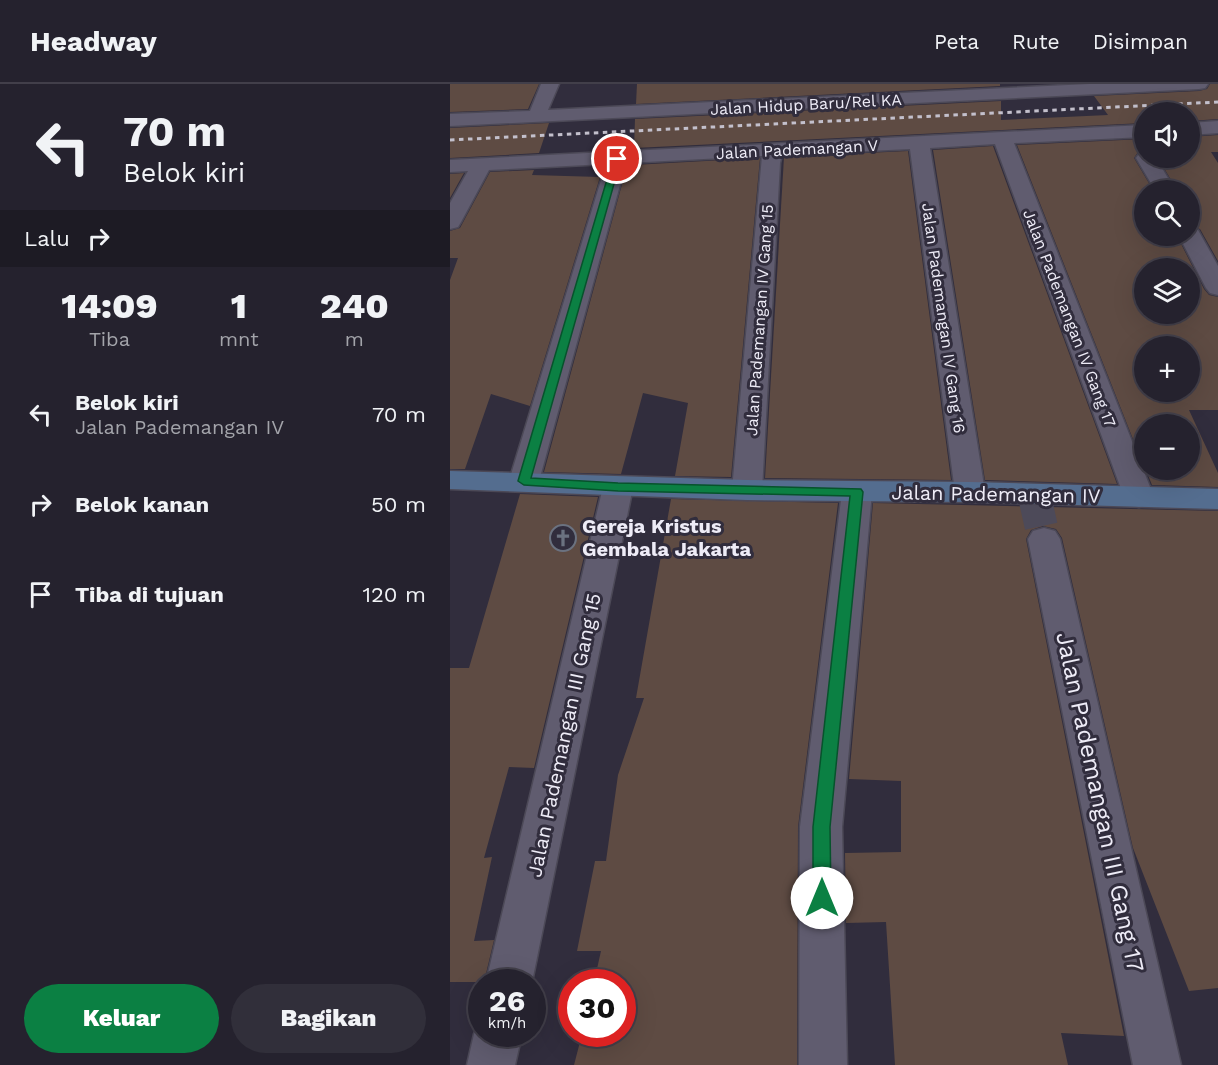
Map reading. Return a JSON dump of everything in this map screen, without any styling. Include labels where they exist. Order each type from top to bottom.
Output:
[{"type":"street","points":[[537,115],[550,84]]},
{"type":"street","points":[[885,84],[895,100]]},
{"type":"street","name":"Jalan Hidup Baru/Rel KA","points":[[450,120],[895,100],[1016,88],[1198,84]]},
{"type":"street","points":[[682,110],[689,93]]},
{"type":"street","points":[[1200,128],[1218,127]]},
{"type":"street","name":"Jalan Pademangan V","points":[[450,166],[1134,132]]},
{"type":"street","name":"Jalan Pademangan IV Gang 17","points":[[1002,138],[1139,497]]},
{"type":"street","name":"Jalan Pademangan IV Gang 16","points":[[920,143],[970,492]]},
{"type":"street","name":"Jalan Pademangan IV Gang 15","points":[[747,490],[770,163],[774,150]]},
{"type":"street","points":[[524,481],[617,159]]},
{"type":"street","points":[[450,222],[482,164]]},
{"type":"street","points":[[1196,246],[1218,288]]},
{"type":"street","name":"Jalan Pademangan IV","points":[[450,480],[524,481],[618,487],[970,492],[1218,499]]},
{"type":"street","name":"Jalan Pademangan III Gang 15","points":[[512,969],[618,487]]},
{"type":"street","points":[[823,1065],[821,827],[857,492]]},
{"type":"street","name":"Jalan Pademangan III Gang 17","points":[[1044,539],[1157,1065]]},
{"type":"street","points":[[491,1065],[495,1047]]},
{"type":"building","points":[[450,84],[539,84],[528,109],[450,112]]},
{"type":"building","points":[[637,84],[1000,84],[1000,86],[636,104]]},
{"type":"building","points":[[1210,84],[1218,84],[1218,119],[1200,120],[1200,102],[1134,102],[1134,123],[634,148],[635,119],[1001,101],[1001,120],[1108,115],[1094,96],[1207,89]]},
{"type":"building","points":[[549,123],[539,153],[450,158],[450,128]]},
{"type":"building","points":[[1218,135],[1218,152],[1211,152],[1218,163],[1218,261],[1200,229],[1200,180],[1171,180],[1164,168],[1200,168],[1200,136]]},
{"type":"building","points":[[1134,139],[1134,168],[1140,168],[1147,180],[1134,180],[1134,246],[1182,246],[1188,258],[1134,258],[1134,324],[1200,324],[1200,281],[1209,295],[1218,297],[1218,410],[1189,410],[1191,414],[1134,414],[1134,442],[1017,145]]},
{"type":"building","points":[[993,146],[1117,484],[985,480],[933,150]]},
{"type":"building","points":[[908,151],[951,480],[765,478],[784,157]]},
{"type":"building","points":[[760,158],[731,477],[675,476],[688,403],[643,393],[621,474],[544,472],[624,177],[632,177],[633,165]]},
{"type":"building","points":[[534,170],[532,175],[600,177],[530,406],[491,394],[465,469],[450,469],[450,280],[458,258],[450,258],[450,231],[460,228],[490,172]]},
{"type":"building","points":[[464,173],[450,198],[450,174]]},
{"type":"building","points":[[1200,434],[1218,473],[1218,487],[1152,485],[1150,480],[1200,480]]},
{"type":"building","points":[[520,494],[598,497],[534,768],[509,767],[484,858],[492,857],[474,941],[494,940],[487,969],[468,969],[468,982],[450,982],[450,668],[469,668]]},
{"type":"building","points":[[671,499],[838,503],[798,827],[797,1065],[574,1065],[579,1047],[636,1047],[636,969],[597,969],[601,951],[577,951],[595,861],[606,861],[618,775],[644,698],[636,698]]},
{"type":"building","points":[[873,503],[1218,511],[1218,988],[1189,991],[1133,848],[1062,538],[1056,529],[1043,526],[1031,530],[1026,539],[1124,1036],[1061,1033],[1068,1065],[895,1065],[886,922],[846,923],[845,853],[901,852],[901,781],[849,779]]},
{"type":"tunnel","points":[[1034,494],[1044,539]]},
{"type":"railway","points":[[450,140],[1218,102]]},
{"type":"place","name":"Gereja Kristus Gembala Jakarta","points":[[563,538]]},
{"type":"route","points":[[617,159],[524,481],[618,487],[857,492],[821,827],[822,898]]}]
